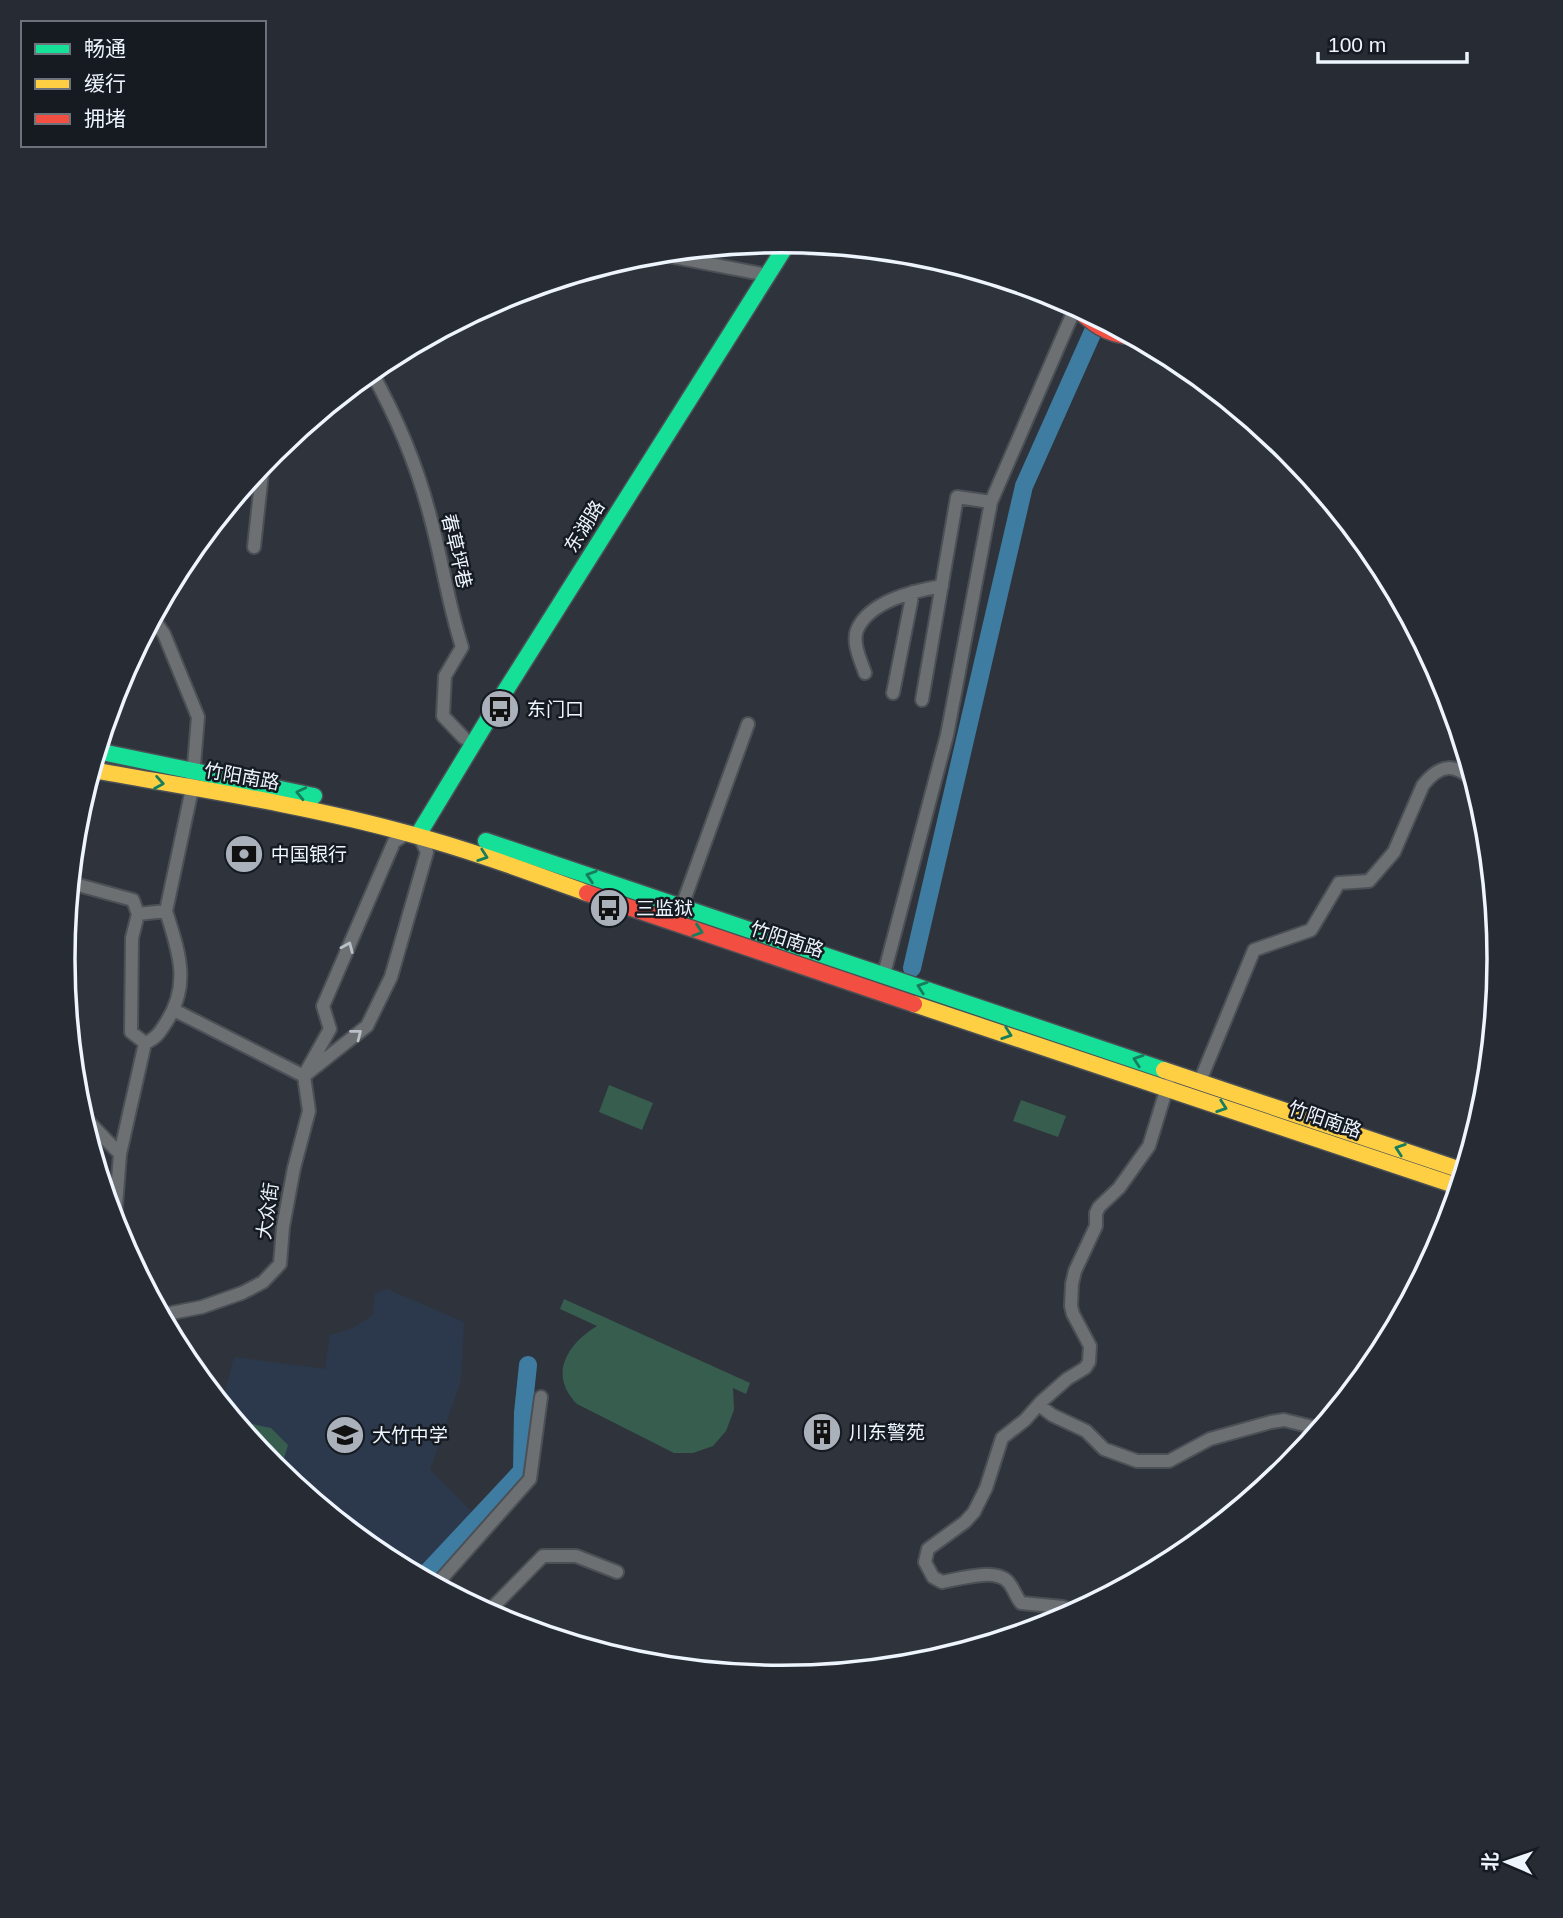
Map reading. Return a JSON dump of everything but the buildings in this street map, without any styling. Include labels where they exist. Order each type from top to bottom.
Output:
[{"type":"main road","name":"东湖路","points":[[417,827],[763,274],[772,253]]},
{"type":"main road","name":"东湖路","points":[[417,827],[464,738],[763,274],[780,253]]},
{"type":"main road","name":"竹阳南路","points":[[106,753],[194,770],[417,827],[682,906],[1456,1168]]},
{"type":"main road","name":"竹阳南路","points":[[100,772],[417,827],[1451,1184]]},
{"type":"street","points":[[686,259],[763,274]]},
{"type":"street","points":[[884,974],[947,735],[991,502],[1072,316]]},
{"type":"street","name":"春草坪巷","points":[[377,381],[396,417],[430,514],[462,647],[445,676],[443,716],[464,738]]},
{"type":"street","points":[[254,547],[261,482]]},
{"type":"street","points":[[922,700],[957,497],[991,502]]},
{"type":"street","points":[[865,673],[857,648],[857,631],[875,608],[913,592],[942,586]]},
{"type":"street","points":[[893,694],[913,592]]},
{"type":"street","points":[[145,1043],[157,1038],[174,1010],[183,978],[166,911],[192,789],[198,717],[159,627]]},
{"type":"street","points":[[682,906],[748,724]]},
{"type":"street","points":[[1200,1081],[1254,950],[1311,930],[1339,883],[1369,881],[1394,852],[1423,785],[1440,771],[1462,769]]},
{"type":"street","points":[[417,827],[427,852],[391,977],[367,1026],[303,1076],[330,1029],[323,1006],[394,842],[417,827]]},
{"type":"street","points":[[79,885],[133,900],[138,914],[132,938],[131,1032],[145,1043]]},
{"type":"street","points":[[138,914],[166,911]]},
{"type":"street","points":[[174,1010],[303,1076]]},
{"type":"street","points":[[116,1195],[120,1154],[145,1043]]},
{"type":"street","points":[[1061,1607],[1021,1603],[1008,1581],[999,1577],[976,1575],[942,1582],[933,1577],[925,1562],[928,1549],[965,1522],[974,1512],[986,1488],[1002,1437],[1026,1420],[1038,1405],[1089,1362],[1090,1346],[1073,1314],[1072,1284],[1097,1226],[1096,1213],[1099,1207],[1119,1188],[1149,1146],[1172,1072]]},
{"type":"street","name":"大众街","points":[[171,1313],[202,1307],[242,1293],[263,1282],[280,1264],[283,1227],[294,1168],[309,1111],[303,1076]]},
{"type":"street","points":[[96,1130],[120,1154]]},
{"type":"street","points":[[442,1578],[530,1479],[541,1397]]},
{"type":"street","points":[[1038,1405],[1052,1415],[1086,1431],[1104,1449],[1138,1461],[1169,1461],[1210,1439],[1271,1422],[1293,1422],[1311,1426]]},
{"type":"street","points":[[496,1604],[543,1556],[576,1556],[617,1572]]},
{"type":"shaded area","name":"大竹中学","points":[[387,1289],[464,1322],[461,1380],[430,1470],[475,1515],[424,1568],[389,1546],[316,1490],[282,1458],[225,1393],[234,1357],[325,1369],[330,1335],[351,1329],[373,1315],[375,1293]]},
{"type":"green space","points":[[609,1085],[653,1103],[642,1130],[599,1112]]},
{"type":"green space","points":[[1021,1100],[1066,1116],[1058,1137],[1013,1121]]},
{"type":"green space","points":[[564,1299],[750,1383],[746,1394],[733,1388],[734,1410],[726,1431],[713,1446],[693,1453],[674,1453],[577,1404],[568,1393],[564,1382],[565,1361],[577,1342],[597,1326],[560,1309]]},
{"type":"green space","points":[[251,1425],[271,1428],[288,1445],[284,1460],[282,1458]]},
{"type":"waterway","points":[[912,968],[1024,486],[1095,327]]},
{"type":"waterway","points":[[428,1571],[522,1471],[523,1413],[528,1365]]},
{"type":"traffic: fast","points":[[418,835],[504,693],[781,253]]},
{"type":"traffic: fast","points":[[106,753],[314,796]]},
{"type":"traffic: fast","points":[[486,841],[1164,1070]]},
{"type":"traffic: slow","points":[[100,771],[331,814],[455,847],[587,893]]},
{"type":"traffic: slow","points":[[914,1004],[1451,1184]]},
{"type":"traffic: slow","points":[[1164,1070],[1456,1168]]},
{"type":"traffic: jam","points":[[587,893],[914,1004]]},
{"type":"place","name":"东门口","points":[[500,709]]},
{"type":"place","name":"中国银行","points":[[244,854]]},
{"type":"place","name":"三监狱","points":[[609,908]]},
{"type":"place","name":"川东警苑","points":[[822,1432]]},
{"type":"place","name":"大竹中学","points":[[345,1435]]}]
